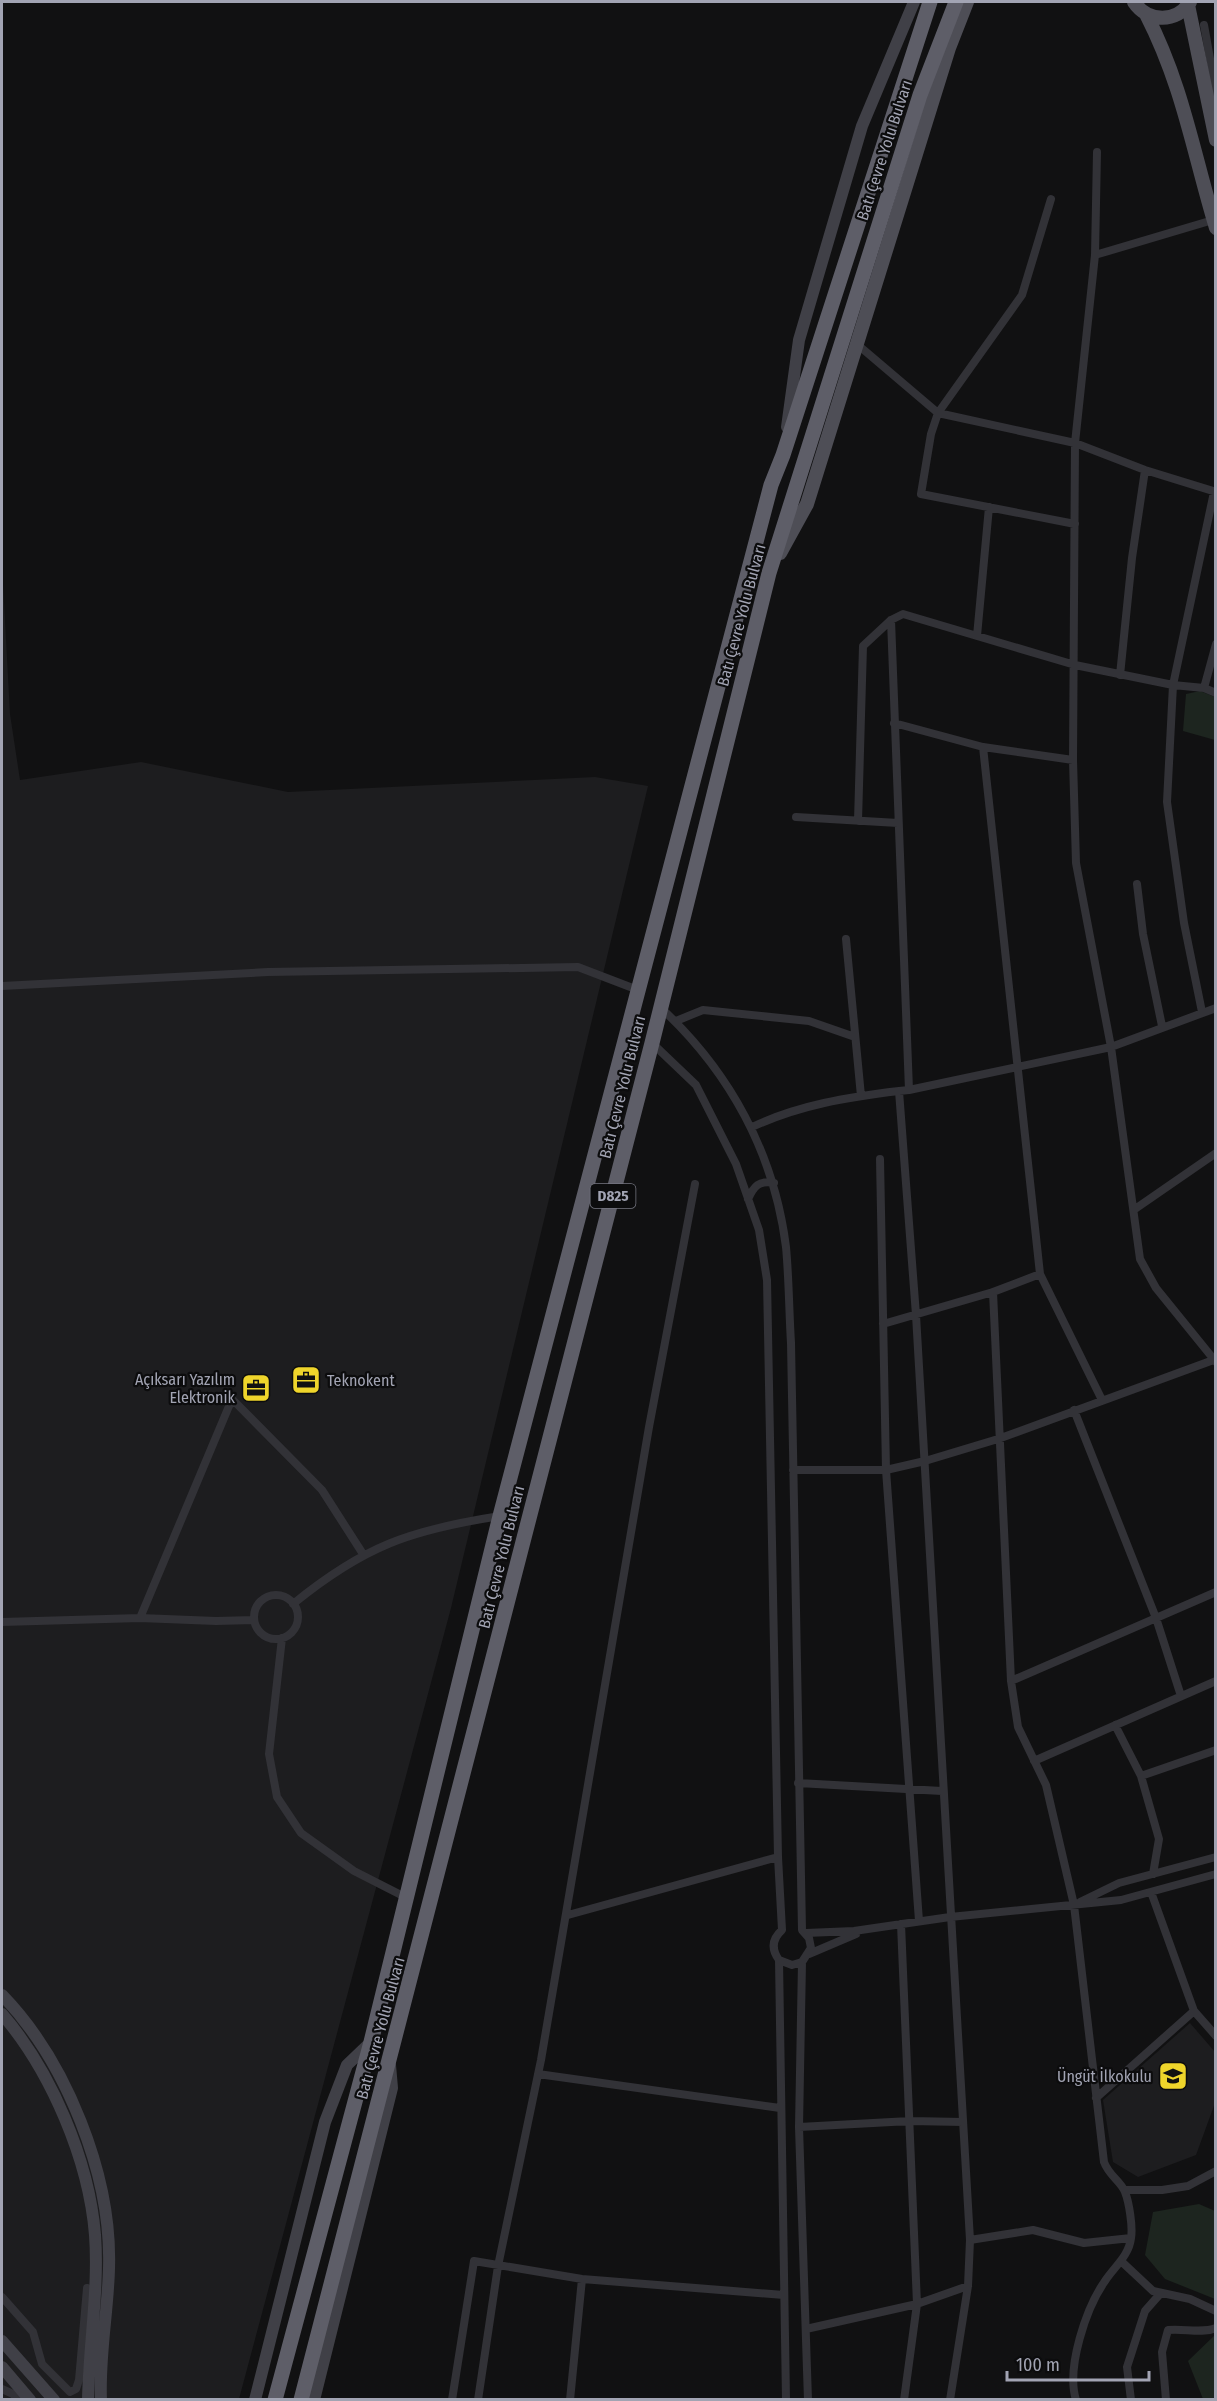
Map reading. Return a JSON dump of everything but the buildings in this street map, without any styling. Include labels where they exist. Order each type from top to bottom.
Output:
[{"type":"highway","name":"Batı Çevre Yolu Bulvarı","points":[[275,2400],[371,2042],[500,1516],[768,496],[930,2]]},
{"type":"highway","name":"Batı Çevre Yolu Bulvarı","points":[[301,2400],[661,1008],[769,573],[920,95],[956,2]]},
{"type":"main road","points":[[769,573],[807,504],[949,48],[967,2]]},
{"type":"main road","points":[[1136,6],[1159,18],[1172,17],[1189,3],[1215,140]]},
{"type":"main road","points":[[1136,6],[1166,53],[1181,95],[1214,224]]},
{"type":"street","points":[[783,454],[799,340],[862,126],[914,2]]},
{"type":"street","points":[[1204,25],[1215,92]]},
{"type":"street","points":[[793,1470],[886,1470],[925,1461],[998,1440],[1074,1410],[1215,1361],[1156,1288],[1140,1259],[1135,1209],[1111,1047],[1076,862],[1073,760],[1075,443],[1095,255],[1097,152]]},
{"type":"street","points":[[1051,199],[1022,295],[938,413],[931,435],[921,495],[1075,524]]},
{"type":"street","points":[[1095,255],[1214,224]]},
{"type":"street","points":[[858,345],[938,413],[1075,443],[1145,470],[1215,492],[1173,685],[1167,802],[1184,924],[1202,1012]]},
{"type":"street","points":[[1120,675],[1132,558],[1145,470]]},
{"type":"street","points":[[977,636],[989,507]]},
{"type":"street","points":[[858,820],[863,646],[891,620],[903,614],[1075,665],[1173,685],[1204,688],[1215,693]]},
{"type":"street","points":[[891,620],[909,1090]]},
{"type":"street","points":[[1204,688],[1215,644]]},
{"type":"street","points":[[894,723],[983,747],[1073,760]]},
{"type":"street","points":[[983,747],[1040,1274],[1102,1400]]},
{"type":"street","points":[[796,817],[898,823]]},
{"type":"street","points":[[1137,885],[1143,934],[1162,1026]]},
{"type":"street","points":[[846,939],[861,1095]]},
{"type":"street","points":[[2,986],[268,972],[578,967],[638,990]]},
{"type":"street","points":[[661,1008],[694,1039],[752,1127],[774,1183],[786,1247],[793,1470],[798,1783],[804,1932],[810,1942],[809,1954]]},
{"type":"street","points":[[752,1127],[784,1112],[861,1095],[909,1090],[1017,1069],[1111,1047],[1215,1008]]},
{"type":"street","points":[[676,1021],[703,1010],[809,1021],[855,1037]]},
{"type":"street","points":[[652,1043],[696,1085],[736,1164],[759,1230],[767,1281],[778,1857],[782,1930]]},
{"type":"street","points":[[899,1090],[916,1315],[970,2240],[968,2286],[950,2400]]},
{"type":"street","points":[[1135,1209],[1215,1153]]},
{"type":"street","points":[[880,1159],[886,1470],[919,1921]]},
{"type":"street","points":[[748,1199],[758,1184],[764,1181],[774,1183]]},
{"type":"street","points":[[478,2400],[498,2266],[568,1915],[649,1426],[695,1184]]},
{"type":"street","points":[[883,1324],[993,1292],[1040,1274]]},
{"type":"street","points":[[993,1292],[998,1440],[1011,1681],[1018,1727],[1046,1785],[1074,1905],[1104,2162],[1108,2174],[1125,2190],[1131,2238],[1122,2262],[1105,2280],[1085,2320],[1072,2385],[1076,2400]]},
{"type":"street","points":[[140,1618],[232,1399],[322,1490],[363,1554]]},
{"type":"street","points":[[1074,1410],[1156,1618],[1181,1696]]},
{"type":"street","points":[[294,1604],[331,1573],[363,1554],[411,1533],[500,1516]]},
{"type":"street","points":[[1011,1681],[1215,1592]]},
{"type":"street","points":[[268,1596],[282,1596],[294,1604],[298,1617],[297,1624],[288,1635],[282,1638],[267,1637],[256,1627],[254,1620],[257,1605],[268,1596]]},
{"type":"street","points":[[2,1622],[140,1618],[254,1620]]},
{"type":"street","points":[[282,1638],[269,1754],[277,1797],[301,1833],[354,1871],[407,1898]]},
{"type":"street","points":[[1034,1761],[1215,1681]]},
{"type":"street","points":[[1115,1725],[1141,1776],[1159,1839],[1153,1874]]},
{"type":"street","points":[[1141,1776],[1215,1750]]},
{"type":"street","points":[[798,1783],[942,1791]]},
{"type":"street","points":[[568,1915],[778,1857]]},
{"type":"street","points":[[1074,1905],[1119,1883],[1215,1857]]},
{"type":"street","points":[[786,2400],[779,1960],[773,1946],[774,1940],[782,1930],[792,1927],[804,1932],[866,1929],[950,1917],[1121,1900],[1215,1874]]},
{"type":"street","points":[[1150,1892],[1194,2011],[1215,2036]]},
{"type":"street","points":[[901,1924],[917,2304],[904,2400]]},
{"type":"street","points":[[779,1960],[792,1965],[802,1962],[809,1954],[866,1929]]},
{"type":"street","points":[[802,1962],[799,2127],[808,2400]]},
{"type":"street","points":[[2,1995],[19,2013],[56,2068],[91,2154],[104,2206],[110,2267],[100,2370],[101,2400]]},
{"type":"street","points":[[1095,2098],[1194,2011]]},
{"type":"street","points":[[2,2014],[42,2073],[81,2160],[95,2234],[88,2400]]},
{"type":"street","points":[[255,2400],[325,2122],[347,2065],[371,2042]]},
{"type":"street","points":[[314,2400],[392,2088],[390,2063]]},
{"type":"street","points":[[538,2074],[780,2108]]},
{"type":"street","points":[[799,2127],[910,2121],[963,2122]]},
{"type":"street","points":[[1125,2190],[1162,2190],[1188,2186],[1215,2171]]},
{"type":"street","points":[[970,2240],[1033,2230],[1083,2243],[1131,2238]]},
{"type":"street","points":[[452,2400],[474,2261],[582,2279],[783,2295]]},
{"type":"street","points":[[1122,2262],[1153,2291],[1190,2299],[1215,2311]]},
{"type":"street","points":[[570,2400],[582,2279]]},
{"type":"street","points":[[806,2329],[917,2304],[968,2286]]},
{"type":"street","points":[[2,2296],[33,2332],[42,2364],[70,2392],[76,2389],[80,2380],[87,2288]]},
{"type":"street","points":[[1131,2400],[1127,2367],[1145,2311],[1161,2294]]},
{"type":"street","points":[[1166,2400],[1162,2352],[1168,2330],[1186,2327],[1208,2331],[1215,2328]]},
{"type":"street","points":[[2,2341],[54,2400]]},
{"type":"street","points":[[2,2367],[30,2400]]},
{"type":"street","points":[[2,2389],[13,2394],[18,2400]]},
{"type":"shaded area","points":[[2,565],[10,714],[20,780],[141,762],[288,792],[595,777],[648,786],[451,1608],[239,2399],[2,2399]]},
{"type":"shaded area","points":[[1200,691],[1215,697],[1215,740],[1183,731],[1186,694]]},
{"type":"shaded area","name":"Üngüt İlkokulu","points":[[1190,2023],[1215,2052],[1215,2103],[1196,2155],[1138,2177],[1113,2162],[1103,2100]]},
{"type":"shaded area","points":[[1199,2204],[1215,2211],[1215,2299],[1165,2279],[1145,2255],[1153,2212]]},
{"type":"shaded area","points":[[1215,2335],[1215,2399],[1203,2399],[1188,2361]]},
{"type":"place","name":"Teknokent","points":[[306,1380]]},
{"type":"place","name":"Açıksarı Yazılım Elektronik","points":[[256,1388]]},
{"type":"place","name":"Üngüt İlkokulu","points":[[1173,2076]]}]
